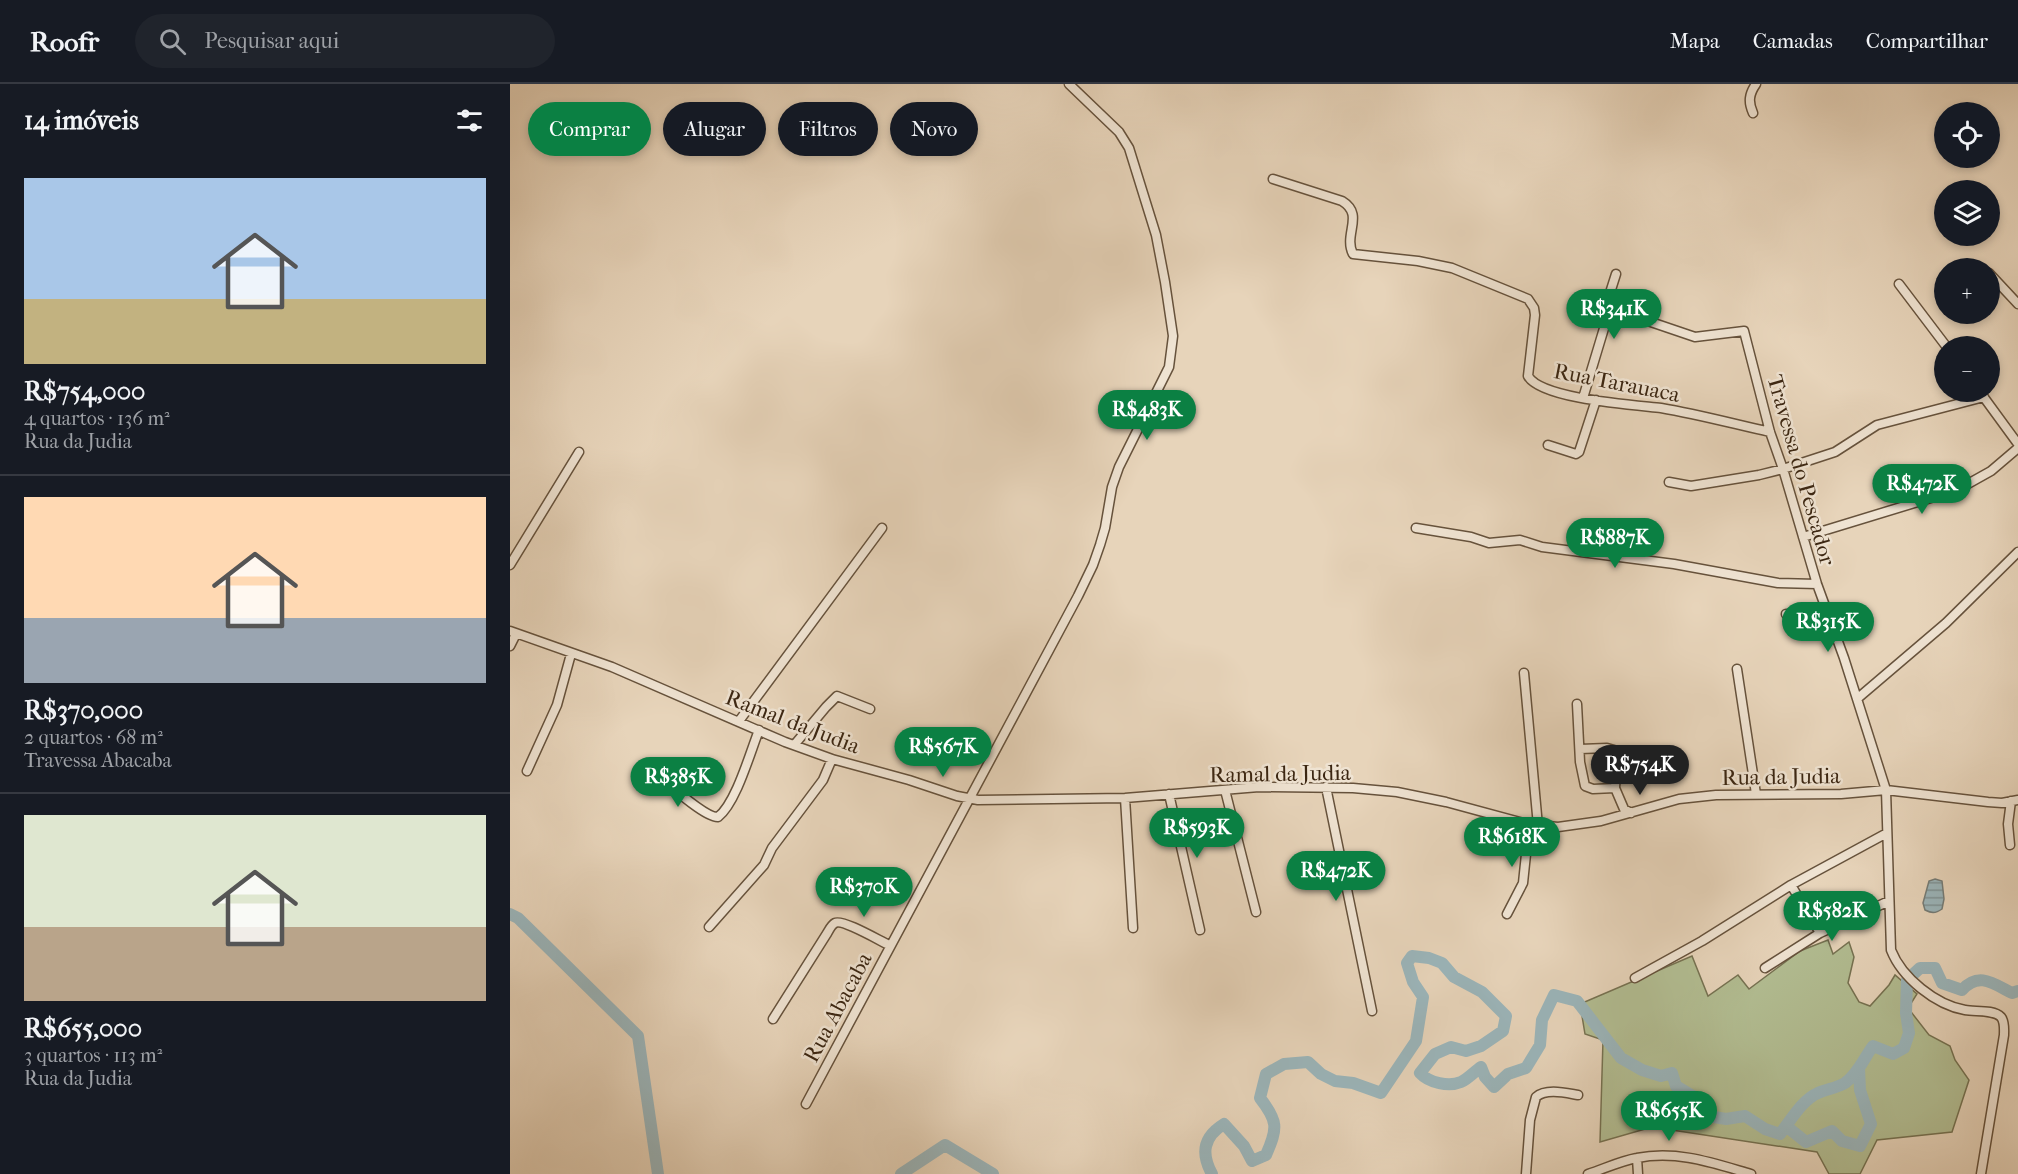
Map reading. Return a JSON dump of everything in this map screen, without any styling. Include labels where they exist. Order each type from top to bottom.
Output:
[{"type":"street","name":"Rua Abacaba","points":[[806,1104],[1093,565],[1105,528],[1112,487],[1119,467],[1165,377],[1172,356],[1173,336],[1166,282],[1156,236],[1130,148],[1119,132],[1069,84]]},
{"type":"street","points":[[1753,113],[1749,104],[1751,92],[1756,84]]},
{"type":"street","name":"Rua Tarauaca","points":[[1274,179],[1349,205],[1353,215],[1350,238],[1353,254],[1438,264],[1482,279],[1528,299],[1534,308],[1535,315],[1528,370],[1530,380],[1545,389],[1583,398],[1661,408],[1770,432]]},
{"type":"street","points":[[1583,398],[1603,333],[1616,274]]},
{"type":"street","points":[[1899,284],[1938,336]]},
{"type":"street","points":[[2000,284],[2018,304]]},
{"type":"street","name":"Travessa do Pescador","points":[[1607,310],[1695,337],[1744,331],[1770,432],[1826,614],[1858,698],[1886,790],[1891,950],[1918,986],[1944,1004],[1963,1010],[1994,1014],[2003,1020],[2004,1035],[1981,1174]]},
{"type":"street","points":[[1548,446],[1569,453],[1579,452],[1596,400]]},
{"type":"street","points":[[1669,482],[1691,486],[1783,469],[1835,452],[1877,425],[1955,402]]},
{"type":"street","points":[[1803,537],[1957,490],[1991,471],[2018,446],[1988,402]]},
{"type":"street","points":[[510,565],[579,452]]},
{"type":"street","points":[[739,721],[882,528]]},
{"type":"street","points":[[1416,528],[1471,537],[1489,543],[1520,540],[1542,547],[1655,561],[1778,584],[1817,584]]},
{"type":"street","points":[[1858,698],[1946,623],[2018,552]]},
{"type":"street","points":[[1786,614],[1826,614]]},
{"type":"street","name":"Ramal da Judia","points":[[513,632],[612,667],[785,742],[832,759],[968,799],[1004,801],[1125,798],[1259,787],[1397,792]]},
{"type":"street","points":[[510,646],[513,632]]},
{"type":"street","points":[[527,771],[557,705],[571,654]]},
{"type":"street","points":[[1737,669],[1756,794]]},
{"type":"street","points":[[1524,673],[1538,826]]},
{"type":"street","points":[[795,744],[837,696],[870,709]]},
{"type":"street","points":[[1577,704],[1585,786],[1593,789],[1615,788]]},
{"type":"street","points":[[653,771],[715,818],[722,814],[734,794],[759,730]]},
{"type":"street","points":[[1580,749],[1614,750],[1617,758],[1615,788],[1624,809],[1631,813]]},
{"type":"street","points":[[709,927],[764,865],[772,848],[823,780],[832,759]]},
{"type":"street","points":[[1326,788],[1372,1011]]},
{"type":"street","points":[[1225,790],[1256,912]]},
{"type":"street","name":"Rua da Judia","points":[[1397,792],[1446,802],[1527,824],[1558,827],[1600,821],[1679,799],[1716,795],[1841,794],[1886,790],[1976,801],[2014,801]]},
{"type":"street","points":[[1168,794],[1200,930]]},
{"type":"street","points":[[1125,798],[1133,928]]},
{"type":"street","points":[[2010,845],[2008,824],[2014,801]]},
{"type":"street","points":[[1507,914],[1523,883],[1527,824]]},
{"type":"street","points":[[1635,978],[1702,941],[1791,885],[1887,833]]},
{"type":"street","points":[[1791,885],[1820,933]]},
{"type":"street","points":[[1765,968],[1820,933],[1889,901]]},
{"type":"street","points":[[773,1019],[835,923],[856,929],[889,945]]},
{"type":"street","points":[[1526,1174],[1530,1120],[1536,1096],[1547,1092],[1578,1095]]},
{"type":"street","points":[[1588,1174],[1637,1158],[1681,1155],[1751,1174]]},
{"type":"street","points":[[1637,1158],[1638,1174]]},
{"type":"street","points":[[1712,1174],[1715,1164]]},
{"type":"green space","points":[[1828,940],[1833,954],[1849,942],[1854,957],[1848,983],[1859,1002],[1870,1006],[1895,975],[1917,994],[1908,1008],[1929,1035],[1950,1046],[1955,1060],[1969,1080],[1952,1132],[1877,1140],[1860,1174],[1829,1174],[1817,1152],[1652,1127],[1600,1142],[1603,1040],[1585,1034],[1580,1004],[1692,956],[1708,996],[1738,975],[1749,989],[1800,951]]},
{"type":"water","points":[[1935,879],[1942,881],[1944,899],[1942,909],[1929,912],[1925,910],[1923,903],[1929,881]]},
{"type":"waterway","points":[[510,914],[518,918],[638,1036],[658,1174]]},
{"type":"waterway","points":[[1212,1174],[1206,1160],[1206,1146],[1212,1134],[1224,1124],[1244,1146],[1252,1161],[1266,1155],[1273,1138],[1274,1125],[1270,1113],[1260,1098],[1266,1074],[1284,1064],[1308,1062],[1321,1074],[1335,1081],[1353,1083],[1381,1093],[1416,1041],[1423,997],[1413,982],[1407,963],[1412,956],[1429,958],[1442,963],[1454,977],[1482,992],[1506,1016],[1503,1031],[1481,1046],[1466,1051],[1451,1047],[1435,1054],[1420,1073],[1434,1082],[1445,1084],[1461,1082],[1481,1067],[1485,1077],[1494,1087],[1508,1074],[1526,1068],[1540,1045],[1542,1020],[1554,995],[1577,1001],[1621,1058],[1642,1070],[1661,1076],[1672,1073],[1676,1086],[1699,1100],[1702,1115],[1726,1119],[1745,1116],[1765,1129],[1780,1134],[1797,1111],[1812,1096],[1839,1086],[1850,1079],[1873,1046],[1893,1054],[1904,1048],[1909,1033],[1906,1013],[1907,980],[1920,968],[1935,968],[1942,983],[1962,990],[1968,984],[1981,980],[1993,983],[2012,993],[2018,991]]},
{"type":"waterway","points":[[1786,1126],[1806,1142],[1832,1131],[1842,1141],[1860,1146],[1871,1124],[1860,1090],[1859,1068]]},
{"type":"waterway","points":[[901,1174],[945,1145],[993,1174]]}]
